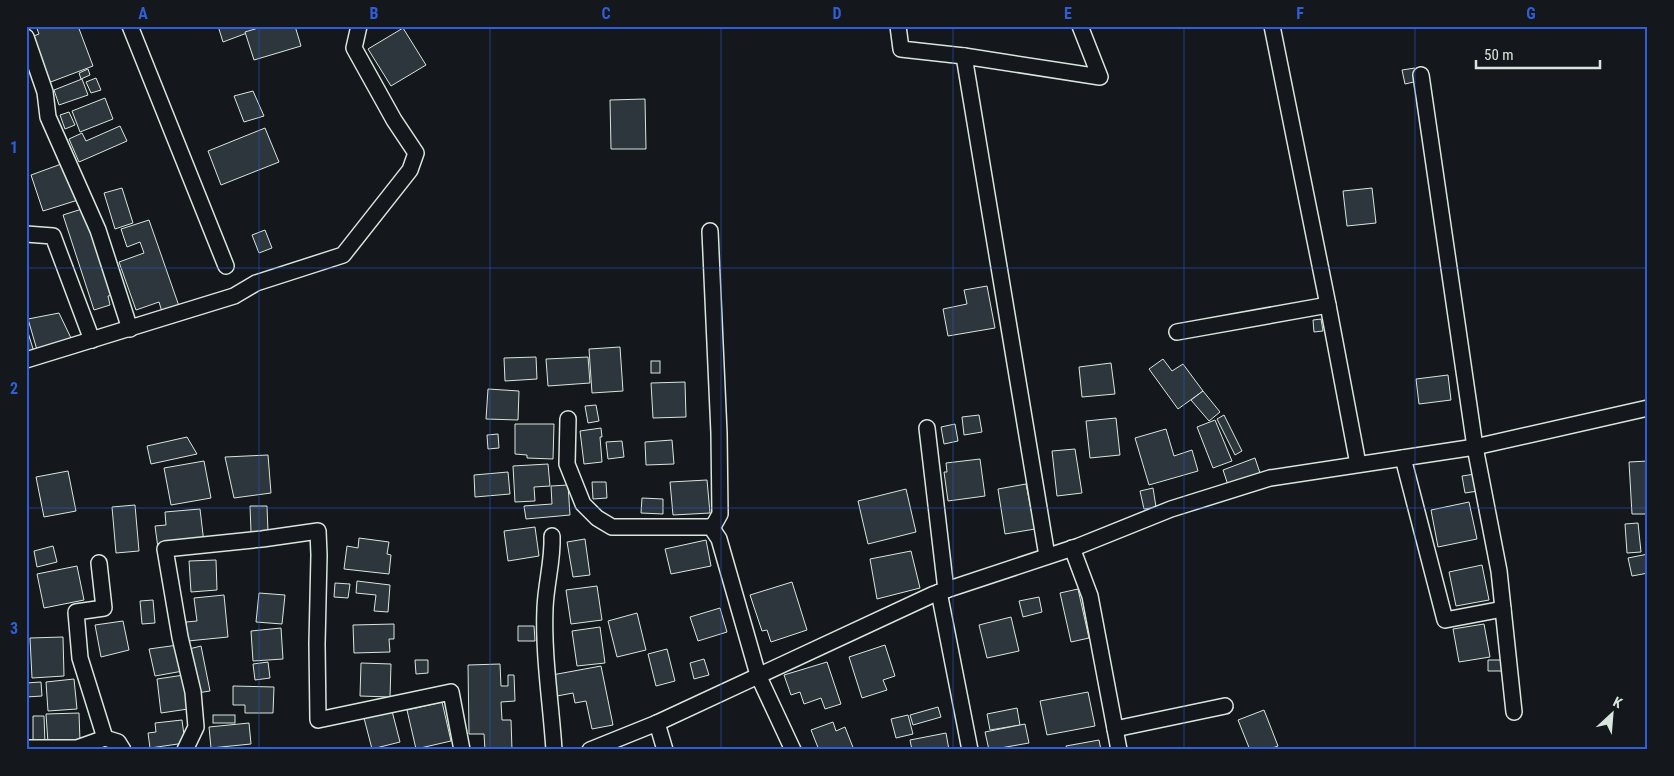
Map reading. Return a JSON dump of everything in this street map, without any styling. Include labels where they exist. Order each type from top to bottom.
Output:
[{"type":"street","points":[[130,26],[226,266]]},
{"type":"street","points":[[26,360],[234,296],[256,283],[343,255],[410,170],[416,153],[394,120],[354,48],[358,26]]},
{"type":"street","points":[[898,26],[901,49],[964,56],[1100,77],[1080,26]]},
{"type":"street","points":[[1272,26],[1358,464]]},
{"type":"street","points":[[26,37],[45,92],[48,118],[98,230],[130,329]]},
{"type":"street","points":[[964,56],[1047,556]]},
{"type":"street","points":[[1421,75],[1475,447],[1499,570],[1514,712]]},
{"type":"street","points":[[568,419],[567,464],[583,504],[597,518],[612,527],[711,528],[716,523],[720,514],[719,433],[710,231]]},
{"type":"street","points":[[26,234],[53,236],[92,340]]},
{"type":"street","points":[[1177,332],[1328,305]]},
{"type":"street","points":[[590,750],[657,723],[942,591],[1072,548],[1171,509],[1270,478],[1475,447],[1648,408]]},
{"type":"street","points":[[927,428],[942,591],[970,750]]},
{"type":"street","points":[[1403,458],[1445,620],[1503,609]]},
{"type":"street","points":[[711,528],[718,539],[758,675],[793,750]]},
{"type":"street","points":[[185,750],[196,727],[194,692],[180,637],[165,549],[318,531],[318,720],[451,692],[462,750]]},
{"type":"street","points":[[552,536],[552,555],[547,581],[545,609],[545,636],[554,750]]},
{"type":"street","points":[[1072,548],[1090,596],[1119,750]]},
{"type":"street","points":[[99,563],[104,608],[76,612],[80,658],[105,738]]},
{"type":"street","points":[[1116,729],[1225,706]]},
{"type":"street","points":[[657,723],[665,750]]},
{"type":"street","points":[[26,748],[76,749],[105,738],[118,742],[123,750]]},
{"type":"building","points":[[36,26],[78,26],[93,66],[48,83],[31,37],[39,34]]},
{"type":"building","points":[[218,26],[254,26],[255,30],[223,42]]},
{"type":"building","points":[[265,26],[295,26],[301,46],[254,60],[245,32]]},
{"type":"building","points":[[403,28],[426,65],[391,86],[368,49]]},
{"type":"building","points":[[1415,68],[1418,81],[1405,84],[1402,70]]},
{"type":"building","points":[[88,69],[90,75],[81,79],[79,73]]},
{"type":"building","points":[[96,78],[101,90],[91,93],[86,82]]},
{"type":"building","points":[[82,79],[88,95],[59,105],[54,90]]},
{"type":"building","points":[[253,91],[264,116],[244,122],[234,96]]},
{"type":"building","points":[[105,98],[113,119],[80,132],[72,111]]},
{"type":"building","points":[[645,99],[646,149],[611,149],[610,100]]},
{"type":"building","points":[[69,112],[75,125],[65,129],[60,115]]},
{"type":"building","points":[[120,126],[127,141],[79,162],[69,139],[82,133],[86,141]]},
{"type":"building","points":[[265,128],[279,162],[221,185],[208,151]]},
{"type":"building","points":[[64,163],[78,200],[43,211],[31,175]]},
{"type":"building","points":[[122,188],[133,223],[115,229],[104,193]]},
{"type":"building","points":[[1372,188],[1376,223],[1347,226],[1343,191]]},
{"type":"building","points":[[85,208],[114,295],[108,296],[110,305],[94,310],[63,215]]},
{"type":"building","points":[[149,220],[180,309],[163,315],[159,302],[136,310],[119,262],[144,253],[140,242],[127,247],[121,229]]},
{"type":"building","points":[[265,230],[272,248],[259,253],[252,235]]},
{"type":"building","points":[[987,286],[995,328],[948,336],[943,309],[967,304],[964,290]]},
{"type":"building","points":[[59,313],[71,338],[37,350],[28,319]]},
{"type":"building","points":[[1321,319],[1323,331],[1314,332],[1313,320]]},
{"type":"building","points":[[26,326],[34,352],[26,354]]},
{"type":"building","points":[[620,347],[623,391],[592,393],[589,349]]},
{"type":"building","points":[[536,357],[537,379],[505,381],[504,358]]},
{"type":"building","points":[[588,357],[590,383],[548,386],[546,359]]},
{"type":"building","points":[[1163,359],[1172,371],[1183,364],[1203,391],[1178,409],[1149,369]]},
{"type":"building","points":[[651,361],[660,361],[660,373],[651,373]]},
{"type":"building","points":[[1111,363],[1115,394],[1082,397],[1079,367]]},
{"type":"building","points":[[1448,375],[1451,400],[1419,404],[1416,379]]},
{"type":"building","points":[[685,382],[686,417],[653,418],[651,383]]},
{"type":"building","points":[[488,389],[519,391],[518,420],[486,419]]},
{"type":"building","points":[[1203,391],[1220,412],[1209,421],[1191,400]]},
{"type":"building","points":[[596,405],[599,421],[588,423],[585,406]]},
{"type":"building","points":[[979,415],[982,432],[964,435],[962,417]]},
{"type":"building","points":[[1224,415],[1242,451],[1235,455],[1217,419]]},
{"type":"building","points":[[1116,418],[1120,455],[1090,458],[1086,421]]},
{"type":"building","points":[[1215,420],[1232,461],[1213,468],[1197,427]]},
{"type":"building","points":[[515,424],[554,424],[553,459],[527,458],[527,455],[515,454]]},
{"type":"building","points":[[955,424],[958,441],[944,444],[941,427]]},
{"type":"building","points":[[601,428],[602,462],[584,464],[580,431]]},
{"type":"building","points":[[1166,429],[1174,456],[1192,450],[1198,471],[1149,485],[1135,438]]},
{"type":"building","points":[[498,434],[499,448],[488,449],[487,435]]},
{"type":"building","points":[[187,437],[197,454],[151,464],[147,446]]},
{"type":"building","points":[[672,440],[674,464],[646,465],[645,442]]},
{"type":"building","points":[[622,441],[624,457],[608,459],[606,442]]},
{"type":"building","points":[[1075,449],[1082,493],[1057,496],[1052,451]]},
{"type":"building","points":[[268,455],[271,493],[234,498],[225,457]]},
{"type":"building","points":[[1255,458],[1260,473],[1228,485],[1223,470]]},
{"type":"building","points":[[980,459],[985,496],[948,501],[944,472],[947,472],[946,463]]},
{"type":"building","points":[[204,461],[211,498],[171,505],[164,468]]},
{"type":"building","points":[[1648,461],[1648,514],[1632,514],[1629,462]]},
{"type":"building","points":[[548,464],[550,486],[534,487],[535,501],[515,502],[513,466]]},
{"type":"building","points":[[68,471],[76,511],[44,517],[36,477]]},
{"type":"building","points":[[508,472],[510,494],[475,497],[474,475]]},
{"type":"building","points":[[1475,474],[1478,491],[1465,493],[1462,476]]},
{"type":"building","points":[[707,480],[710,513],[673,515],[670,482]]},
{"type":"building","points":[[592,482],[606,482],[607,498],[593,499]]},
{"type":"building","points":[[1026,484],[1035,529],[1005,534],[998,489]]},
{"type":"building","points":[[568,485],[570,515],[526,519],[524,506],[552,504],[551,486]]},
{"type":"building","points":[[1153,488],[1156,507],[1144,509],[1140,491]]},
{"type":"building","points":[[906,489],[916,532],[868,544],[858,501]]},
{"type":"building","points":[[642,498],[663,499],[663,514],[641,513]]},
{"type":"building","points":[[1469,502],[1477,539],[1438,547],[1431,510]]},
{"type":"building","points":[[135,505],[139,551],[116,553],[112,507]]},
{"type":"building","points":[[250,506],[267,506],[268,532],[251,532]]},
{"type":"building","points":[[200,509],[204,543],[158,548],[155,526],[166,525],[165,512]]},
{"type":"building","points":[[1638,523],[1641,552],[1627,553],[1625,524]]},
{"type":"building","points":[[535,527],[539,556],[508,561],[504,531]]},
{"type":"building","points":[[359,538],[389,542],[387,554],[391,555],[389,574],[344,569],[347,546],[358,548]]},
{"type":"building","points":[[585,539],[590,575],[573,577],[567,542]]},
{"type":"building","points":[[706,540],[711,566],[671,574],[665,549]]},
{"type":"building","points":[[53,546],[57,562],[37,567],[34,551]]},
{"type":"building","points":[[911,551],[920,588],[877,599],[870,559]]},
{"type":"building","points":[[1648,554],[1648,573],[1632,576],[1628,558]]},
{"type":"building","points":[[216,560],[217,590],[191,592],[189,561]]},
{"type":"building","points":[[1482,565],[1489,600],[1456,606],[1449,572]]},
{"type":"building","points":[[77,566],[84,600],[44,608],[37,574]]},
{"type":"building","points":[[357,581],[390,585],[388,612],[374,611],[376,595],[356,593]]},
{"type":"building","points":[[792,582],[807,630],[771,642],[767,630],[762,631],[750,595]]},
{"type":"building","points":[[335,583],[350,584],[348,598],[334,597]]},
{"type":"building","points":[[597,586],[602,620],[571,624],[566,590]]},
{"type":"building","points":[[1078,589],[1089,638],[1071,642],[1060,593]]},
{"type":"building","points":[[259,593],[285,595],[282,624],[256,622]]},
{"type":"building","points":[[224,595],[228,637],[188,641],[186,622],[197,621],[194,598]]},
{"type":"building","points":[[1039,597],[1042,612],[1023,617],[1019,601]]},
{"type":"building","points":[[153,600],[155,623],[142,624],[140,601]]},
{"type":"building","points":[[720,608],[727,632],[698,641],[690,617]]},
{"type":"building","points":[[637,613],[646,650],[617,657],[608,621]]},
{"type":"building","points":[[1011,617],[1019,651],[987,658],[979,625]]},
{"type":"building","points":[[123,621],[129,650],[101,657],[95,625]]},
{"type":"building","points":[[394,624],[394,639],[389,639],[390,652],[354,653],[353,625]]},
{"type":"building","points":[[1484,624],[1490,657],[1459,662],[1453,629]]},
{"type":"building","points":[[518,626],[534,626],[535,641],[518,641]]},
{"type":"building","points":[[600,627],[605,663],[577,666],[572,631]]},
{"type":"building","points":[[281,628],[283,659],[253,661],[251,631]]},
{"type":"building","points":[[63,637],[64,676],[32,678],[30,638]]},
{"type":"building","points":[[178,645],[183,671],[155,676],[149,649]]},
{"type":"building","points":[[885,645],[895,676],[883,680],[887,690],[862,698],[849,657]]},
{"type":"building","points":[[201,646],[210,691],[197,693],[189,649]]},
{"type":"building","points":[[667,649],[675,681],[656,686],[648,654]]},
{"type":"building","points":[[704,659],[709,675],[694,679],[690,663]]},
{"type":"building","points":[[415,660],[428,660],[428,673],[416,674]]},
{"type":"building","points":[[1488,660],[1503,660],[1504,671],[1488,671]]},
{"type":"building","points":[[268,662],[270,678],[255,680],[253,664]]},
{"type":"building","points":[[827,662],[841,704],[825,709],[821,698],[804,704],[800,692],[791,695],[784,675]]},
{"type":"building","points":[[361,663],[391,664],[390,697],[360,696]]},
{"type":"building","points":[[500,664],[501,686],[508,686],[508,675],[514,675],[515,701],[501,702],[502,720],[511,720],[512,750],[485,750],[484,734],[469,734],[468,665]]},
{"type":"building","points":[[601,666],[613,725],[592,729],[586,701],[575,703],[573,693],[557,696],[552,675]]},
{"type":"building","points":[[184,675],[188,709],[161,713],[157,679]]},
{"type":"building","points":[[74,679],[77,709],[48,711],[46,682]]},
{"type":"building","points":[[41,682],[42,696],[26,697],[26,683]]},
{"type":"building","points":[[233,686],[274,687],[273,713],[245,713],[245,705],[233,705]]},
{"type":"building","points":[[1088,692],[1095,726],[1047,735],[1040,701]]},
{"type":"building","points":[[442,702],[451,741],[416,749],[407,710]]},
{"type":"building","points":[[938,707],[941,717],[913,725],[910,715]]},
{"type":"building","points":[[1017,708],[1020,725],[990,730],[987,714]]},
{"type":"building","points":[[1264,710],[1278,746],[1267,750],[1250,750],[1238,720]]},
{"type":"building","points":[[392,711],[400,742],[372,749],[364,718]]},
{"type":"building","points":[[79,713],[80,741],[48,743],[46,714]]},
{"type":"building","points":[[213,715],[235,715],[235,723],[213,723]]},
{"type":"building","points":[[908,715],[913,734],[896,738],[891,719]]},
{"type":"building","points":[[33,716],[44,716],[45,744],[33,744]]},
{"type":"building","points":[[182,720],[185,743],[150,748],[148,733],[156,732],[155,723]]},
{"type":"building","points":[[833,722],[836,731],[845,727],[854,750],[819,750],[811,730]]},
{"type":"building","points":[[249,723],[251,744],[211,748],[209,727]]},
{"type":"building","points":[[1025,724],[1029,743],[989,750],[985,732]]},
{"type":"building","points":[[946,733],[949,750],[912,750],[910,740]]},
{"type":"building","points":[[1099,740],[1101,750],[1067,750],[1066,746]]}]
